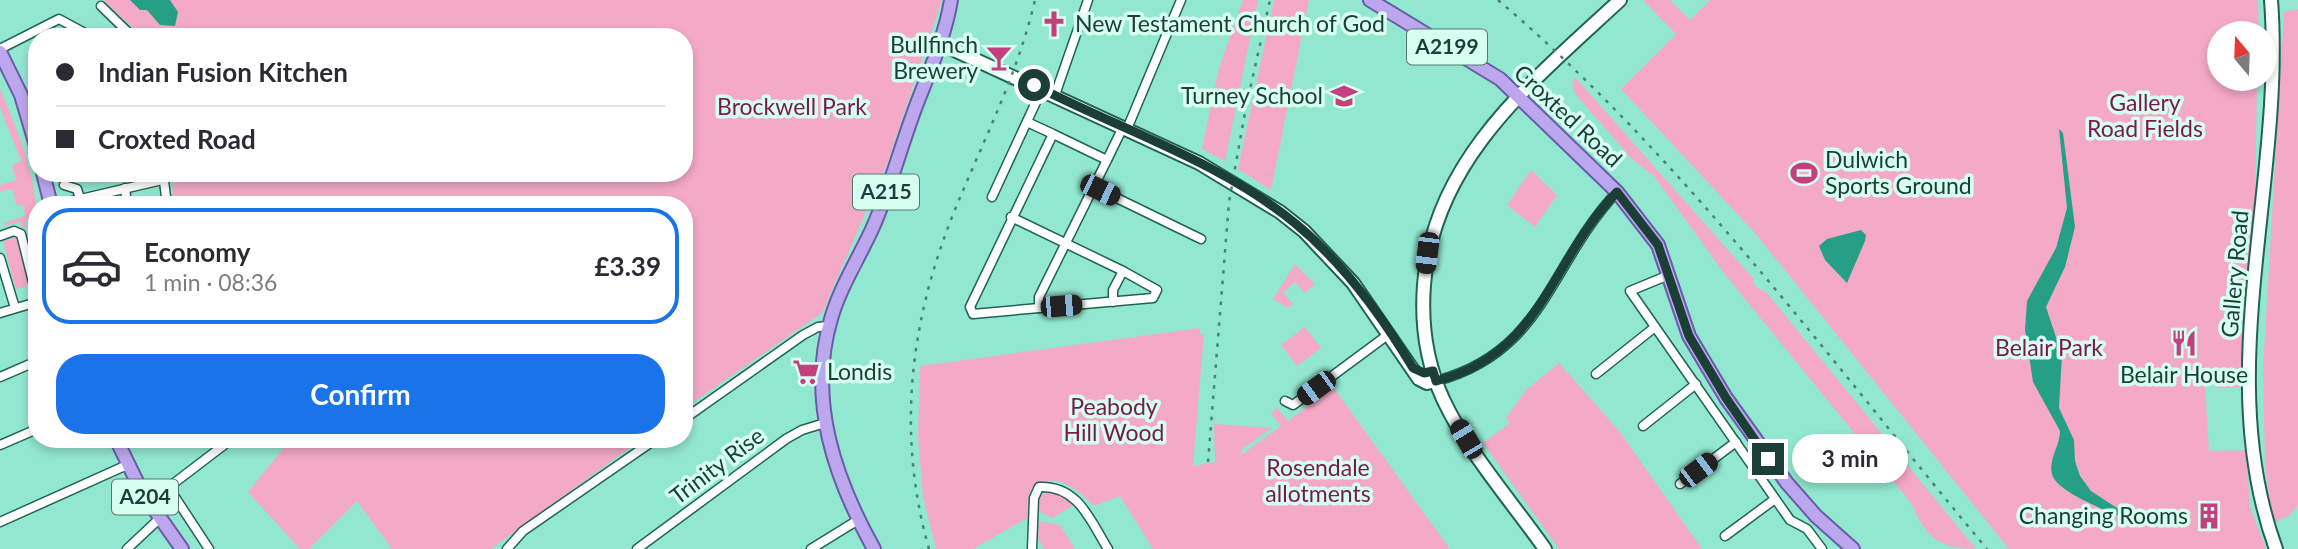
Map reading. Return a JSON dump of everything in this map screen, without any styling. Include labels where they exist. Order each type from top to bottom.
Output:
[{"type":"main road","name":"A215","points":[[874,549],[858,520],[834,464],[825,423],[824,366],[829,326],[881,208],[939,43],[951,0]]},
{"type":"main road","name":"Croxted Road","points":[[1370,0],[1500,79],[1617,192],[1658,245],[1689,336],[1754,440],[1816,516],[1853,549]]},
{"type":"main road","points":[[0,50],[28,110]]},
{"type":"main road","name":"A204","points":[[120,448],[148,503],[182,549]]},
{"type":"street","points":[[1055,95],[1088,0]]},
{"type":"street","points":[[1039,308],[1039,297],[1125,128],[1181,0]]},
{"type":"street","points":[[1545,549],[1466,439],[1435,376],[1423,314],[1431,234],[1438,212],[1464,163],[1488,131],[1620,0]]},
{"type":"street","name":"Gallery Road","points":[[2271,0],[2269,97],[2251,315],[2250,383],[2259,502],[2276,549]]},
{"type":"street","points":[[101,6],[124,28]]},
{"type":"street","points":[[42,28],[59,19],[76,28]]},
{"type":"street","points":[[0,50],[28,35]]},
{"type":"street","points":[[939,43],[1199,163],[1295,224],[1353,283],[1413,368],[1435,376],[1485,362],[1521,333],[1538,310],[1587,226],[1617,192]]},
{"type":"street","points":[[992,197],[1042,89]]},
{"type":"street","points":[[1027,122],[1107,160]]},
{"type":"street","points":[[1012,217],[1155,287],[1157,294],[1153,298],[1113,302],[975,314],[970,311],[1012,217],[1053,134]]},
{"type":"street","points":[[99,196],[146,182]]},
{"type":"street","points":[[64,185],[74,186],[79,196]]},
{"type":"street","points":[[1094,187],[1202,239]]},
{"type":"street","points":[[125,188],[126,196]]},
{"type":"street","points":[[0,236],[14,231],[20,234],[28,265]]},
{"type":"street","points":[[0,258],[15,309]]},
{"type":"street","points":[[1113,302],[1113,290],[1123,271]]},
{"type":"street","points":[[1630,291],[1669,275]]},
{"type":"street","points":[[1624,283],[1790,520],[1807,529],[1822,549]]},
{"type":"street","points":[[0,313],[28,304]]},
{"type":"street","points":[[693,413],[803,335],[829,326]]},
{"type":"street","points":[[1596,374],[1655,327]]},
{"type":"street","points":[[1285,401],[1293,405],[1390,334]]},
{"type":"street","points":[[0,377],[28,365]]},
{"type":"street","points":[[1643,426],[1696,384]]},
{"type":"street","name":"Trinity Rise","points":[[637,549],[786,439],[802,430],[825,423]]},
{"type":"street","points":[[0,445],[28,433]]},
{"type":"street","points":[[1680,484],[1736,442]]},
{"type":"street","points":[[148,503],[220,448]]},
{"type":"street","points":[[507,549],[523,531],[643,448]]},
{"type":"street","points":[[0,522],[127,464]]},
{"type":"street","points":[[1032,549],[1034,498],[1039,487],[1055,486],[1078,500],[1108,549]]},
{"type":"street","points":[[169,488],[194,524],[198,537],[209,549]]},
{"type":"street","points":[[1725,536],[1775,499]]},
{"type":"street","points":[[127,549],[159,519]]},
{"type":"street","points":[[811,549],[858,520]]},
{"type":"green space","name":"Brockwell Park","points":[[103,0],[942,0],[887,164],[822,313],[693,403],[693,196],[172,196],[173,182],[693,182],[693,28],[133,28]]},
{"type":"green space","points":[[1243,0],[1258,0],[1225,161],[1202,149],[1219,68]]},
{"type":"green space","points":[[1274,0],[1309,0],[1271,190],[1238,169]]},
{"type":"green space","points":[[1643,0],[1670,0],[1690,20],[1710,0],[2258,0],[2259,21],[2207,21],[2207,91],[2257,91],[2255,210],[2242,318],[2243,387],[2217,388],[2217,384],[2205,385],[2209,451],[2246,450],[2250,507],[2266,549],[2009,549],[1755,233],[1621,89],[1676,34]]},
{"type":"green space","points":[[2298,9],[2298,505],[2289,516],[2272,523],[2265,463],[2263,370],[2284,12]]},
{"type":"green space","points":[[1575,77],[1752,277],[1755,286],[1767,293],[1976,549],[1952,547],[1943,543],[1935,539],[1922,525],[1911,503],[1724,273],[1654,176],[1632,159],[1576,95],[1572,85]]},
{"type":"green space","points":[[0,89],[20,139],[28,166],[28,182],[32,182],[34,190],[35,196],[28,196],[28,220],[25,221],[26,228],[23,229],[21,222],[5,226],[4,223],[25,216],[23,205],[17,206],[12,189],[0,192],[0,185],[16,180],[12,165],[21,161],[0,107]]},
{"type":"green space","points":[[1531,170],[1557,195],[1535,227],[1507,205]]},
{"type":"green space","points":[[17,237],[28,286],[16,289],[3,241]]},
{"type":"green space","points":[[1295,264],[1315,284],[1305,293],[1295,282],[1283,293],[1293,304],[1288,308],[1273,299]]},
{"type":"green space","points":[[1305,327],[1321,348],[1297,366],[1281,345]]},
{"type":"green space","points":[[1200,328],[1200,334],[1204,334],[1193,466],[1215,462],[1214,424],[1272,428],[1241,450],[1241,455],[1281,426],[1271,413],[1277,408],[1288,421],[1333,387],[1450,549],[1153,549],[1120,496],[1094,506],[1072,488],[1056,481],[1047,481],[1030,491],[1027,518],[973,549],[936,549],[923,497],[918,436],[920,366]]},
{"type":"green space","points":[[1559,363],[1620,432],[1702,549],[1559,549],[1483,443],[1510,423],[1506,418],[1526,390]]},
{"type":"green space","points":[[284,448],[630,448],[491,549],[392,549],[357,501],[309,549],[300,549],[248,492]]},
{"type":"green space","points":[[1051,490],[1070,499],[1074,505],[1052,518],[1037,510],[1037,498]]},
{"type":"green space","points":[[1039,521],[1060,525],[1075,549],[1044,549],[1038,538]]},
{"type":"shaded area","points":[[130,0],[170,0],[178,12],[175,26],[160,25],[147,10],[140,10]]},
{"type":"shaded area","points":[[2059,129],[2063,133],[2075,227],[2065,267],[2046,307],[2062,355],[2059,408],[2074,440],[2075,461],[2080,476],[2091,491],[2117,508],[2130,521],[2074,495],[2056,481],[2051,469],[2060,431],[2033,382],[2025,330],[2027,301],[2056,248],[2067,208]]},
{"type":"shaded area","points":[[1861,230],[1866,235],[1865,241],[1847,283],[1825,260],[1819,246],[1827,239]]},
{"type":"railway","points":[[929,549],[913,465],[912,382],[917,340],[937,258],[1019,56],[1035,0]]},
{"type":"railway","points":[[1208,462],[1229,202],[1246,107],[1270,0]]},
{"type":"railway","points":[[1498,0],[1567,62],[1694,194],[1987,549]]},
{"type":"place","name":"New Testament Church of God","points":[[1054,24]]},
{"type":"place","name":"Bullfinch Brewery","points":[[999,58]]},
{"type":"place","name":"Turney School","points":[[1344,96]]},
{"type":"place","name":"Dulwich Sports Ground","points":[[1804,173]]},
{"type":"place","name":"Belair House","points":[[2184,343]]},
{"type":"place","name":"Londis","points":[[806,372]]},
{"type":"place","name":"Changing Rooms","points":[[2209,516]]},
{"type":"route","points":[[1034,85],[1199,163],[1280,212],[1304,231],[1353,283],[1413,368],[1421,373],[1433,371],[1436,381],[1485,362],[1521,333],[1538,310],[1587,226],[1617,192],[1658,245],[1689,336],[1726,398],[1768,459]]},
{"type":"park label","name":"Gallery Road Fields","points":[[2145,116]]},
{"type":"park label","name":"Belair Park","points":[[2049,348]]},
{"type":"park label","name":"Peabody Hill Wood","points":[[1114,420]]},
{"type":"park label","name":"Rosendale allotments","points":[[1318,481]]}]
